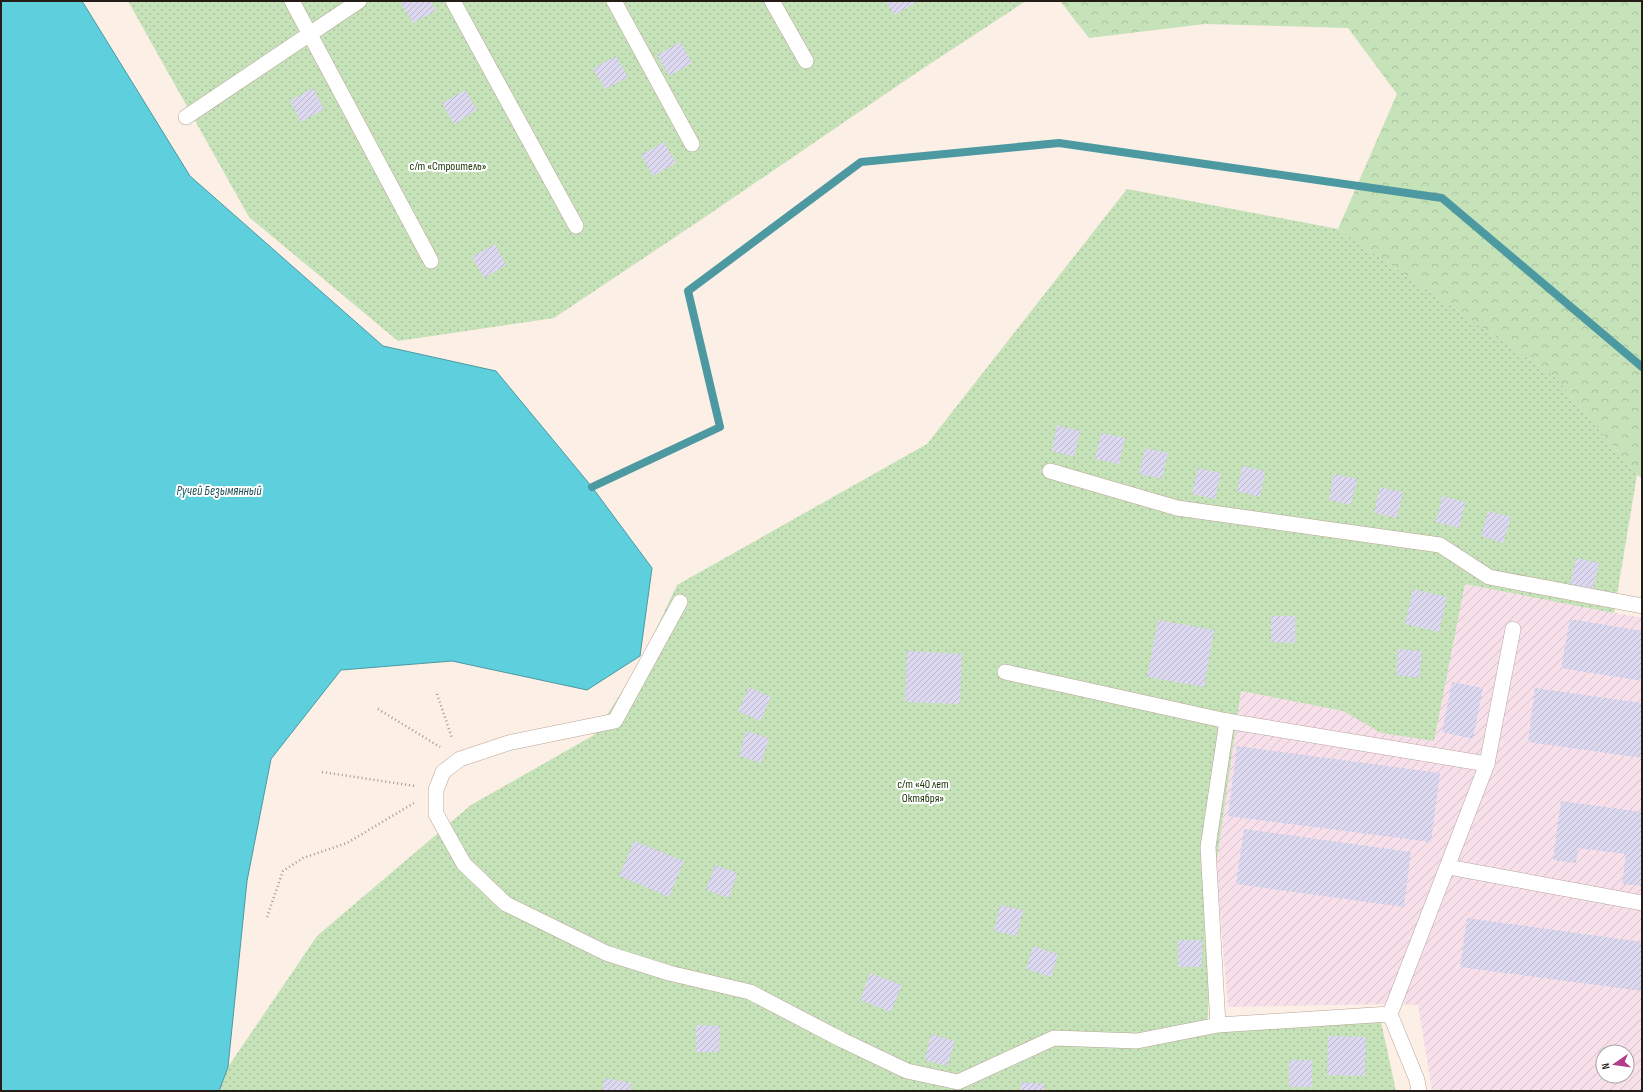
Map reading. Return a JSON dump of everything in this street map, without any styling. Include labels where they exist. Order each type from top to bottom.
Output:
[{"type":"lane","points":[[292,1],[431,262]]},
{"type":"lane","points":[[186,117],[359,1]]},
{"type":"lane","points":[[454,1],[576,226]]},
{"type":"lane","points":[[614,1],[692,144]]},
{"type":"lane","points":[[772,1],[806,61]]},
{"type":"lane","points":[[1050,471],[1177,508],[1440,545],[1490,577],[1642,606]]},
{"type":"lane","points":[[680,602],[615,721],[508,743],[460,760],[443,772],[436,790],[436,814],[464,864],[506,904],[606,953],[669,973],[750,992],[842,1040],[907,1071],[958,1082],[1054,1038],[1137,1041],[1218,1025],[1390,1014]]},
{"type":"lane","points":[[1419,1091],[1417,1080],[1390,1014],[1487,764],[1513,629]]},
{"type":"lane","points":[[1005,672],[1227,721],[1487,764]]},
{"type":"lane","points":[[1218,1025],[1208,848],[1227,721]]},
{"type":"lane","points":[[1448,867],[1642,903]]},
{"type":"path","points":[[437,694],[460,760]]},
{"type":"path","points":[[378,708],[460,760]]},
{"type":"path","points":[[322,772],[436,790]]},
{"type":"path","points":[[267,917],[283,871],[303,858],[347,842],[436,790]]},
{"type":"shaded area","points":[[1465,584],[1642,618],[1642,1091],[1432,1091],[1418,1005],[1394,1004],[1228,1007],[1216,866],[1241,691],[1343,711],[1381,733],[1434,741]]},
{"type":"green space","name":"с/т «Строитель»","points":[[128,1],[1026,1],[922,69],[554,318],[398,341],[249,217]]},
{"type":"green space","points":[[1060,1],[1642,1],[1642,478],[1637,475],[1555,377],[1338,229],[1397,94],[1348,28],[1205,24],[1089,38]]},
{"type":"green space","name":"с/т «40 лет Октября»","points":[[1127,189],[1338,229],[1555,377],[1637,475],[1614,613],[1465,584],[1434,741],[1381,733],[1343,711],[1241,691],[1216,866],[1207,1031],[1381,1022],[1396,1091],[219,1091],[228,1067],[317,936],[471,805],[594,735],[639,665],[677,585],[927,444]]},
{"type":"water","name":"Ручей Безымянный","points":[[1,1],[82,1],[190,176],[383,346],[496,371],[592,487],[652,568],[640,656],[587,690],[452,661],[341,670],[271,759],[247,881],[228,1067],[219,1091],[1,1091]]},
{"type":"building","points":[[404,1],[431,1],[436,11],[413,23],[401,3]]},
{"type":"building","points":[[886,1],[916,1],[917,2],[894,15]]},
{"type":"building","points":[[680,42],[692,63],[669,76],[657,55]]},
{"type":"building","points":[[616,56],[628,77],[605,89],[593,69]]},
{"type":"building","points":[[313,88],[324,109],[301,122],[290,101]]},
{"type":"building","points":[[465,90],[477,110],[454,124],[442,103]]},
{"type":"building","points":[[664,142],[676,163],[653,176],[641,155]]},
{"type":"building","points":[[495,244],[506,265],[484,278],[472,257]]},
{"type":"building","points":[[1057,425],[1080,431],[1074,457],[1052,451]]},
{"type":"building","points":[[1101,433],[1125,438],[1119,464],[1095,459]]},
{"type":"building","points":[[1145,448],[1168,453],[1162,479],[1139,474]]},
{"type":"building","points":[[1242,466],[1265,471],[1260,497],[1237,491]]},
{"type":"building","points":[[1198,468],[1221,473],[1215,499],[1192,494]]},
{"type":"building","points":[[1334,474],[1357,479],[1351,505],[1329,500]]},
{"type":"building","points":[[1380,487],[1403,492],[1397,518],[1374,513]]},
{"type":"building","points":[[1442,496],[1465,502],[1459,528],[1436,522]]},
{"type":"building","points":[[1488,511],[1511,517],[1503,543],[1481,536]]},
{"type":"building","points":[[1576,558],[1599,563],[1593,589],[1570,584]]},
{"type":"building","points":[[1413,589],[1447,597],[1439,632],[1405,624]]},
{"type":"building","points":[[1271,616],[1295,616],[1295,643],[1271,642]]},
{"type":"building","points":[[1570,619],[1642,631],[1642,681],[1561,668]]},
{"type":"building","points":[[1158,620],[1214,630],[1204,687],[1147,677]]},
{"type":"building","points":[[1398,649],[1422,651],[1419,678],[1396,675]]},
{"type":"building","points":[[907,651],[962,654],[960,704],[905,702]]},
{"type":"building","points":[[1452,682],[1483,688],[1473,739],[1442,732]]},
{"type":"building","points":[[749,687],[771,697],[760,721],[738,711]]},
{"type":"building","points":[[1535,688],[1642,703],[1642,758],[1528,742]]},
{"type":"building","points":[[746,731],[769,738],[761,763],[739,756]]},
{"type":"building","points":[[1237,746],[1440,773],[1431,842],[1228,816]]},
{"type":"building","points":[[1561,801],[1642,812],[1642,886],[1622,884],[1626,854],[1578,848],[1576,863],[1553,860]]},
{"type":"building","points":[[1244,829],[1411,852],[1404,907],[1236,884]]},
{"type":"building","points":[[634,841],[684,861],[669,897],[619,876]]},
{"type":"building","points":[[715,865],[737,873],[729,898],[706,890]]},
{"type":"building","points":[[1000,905],[1023,910],[1017,936],[994,931]]},
{"type":"building","points":[[1467,918],[1642,942],[1642,991],[1460,967]]},
{"type":"building","points":[[1178,940],[1202,940],[1202,967],[1178,967]]},
{"type":"building","points":[[1033,946],[1058,954],[1051,977],[1026,969]]},
{"type":"building","points":[[870,973],[902,985],[891,1012],[860,1000]]},
{"type":"building","points":[[696,1025],[720,1026],[719,1052],[696,1052]]},
{"type":"building","points":[[931,1034],[955,1041],[947,1066],[925,1060]]},
{"type":"building","points":[[1328,1036],[1366,1037],[1365,1076],[1327,1075]]},
{"type":"building","points":[[1289,1060],[1312,1060],[1312,1087],[1289,1087]]},
{"type":"building","points":[[605,1078],[632,1083],[630,1091],[602,1091]]},
{"type":"building","points":[[1021,1082],[1044,1084],[1044,1091],[1020,1091]]},
{"type":"waterway","points":[[592,487],[720,427],[688,291],[861,162],[1059,143],[1442,198],[1642,367]]}]
